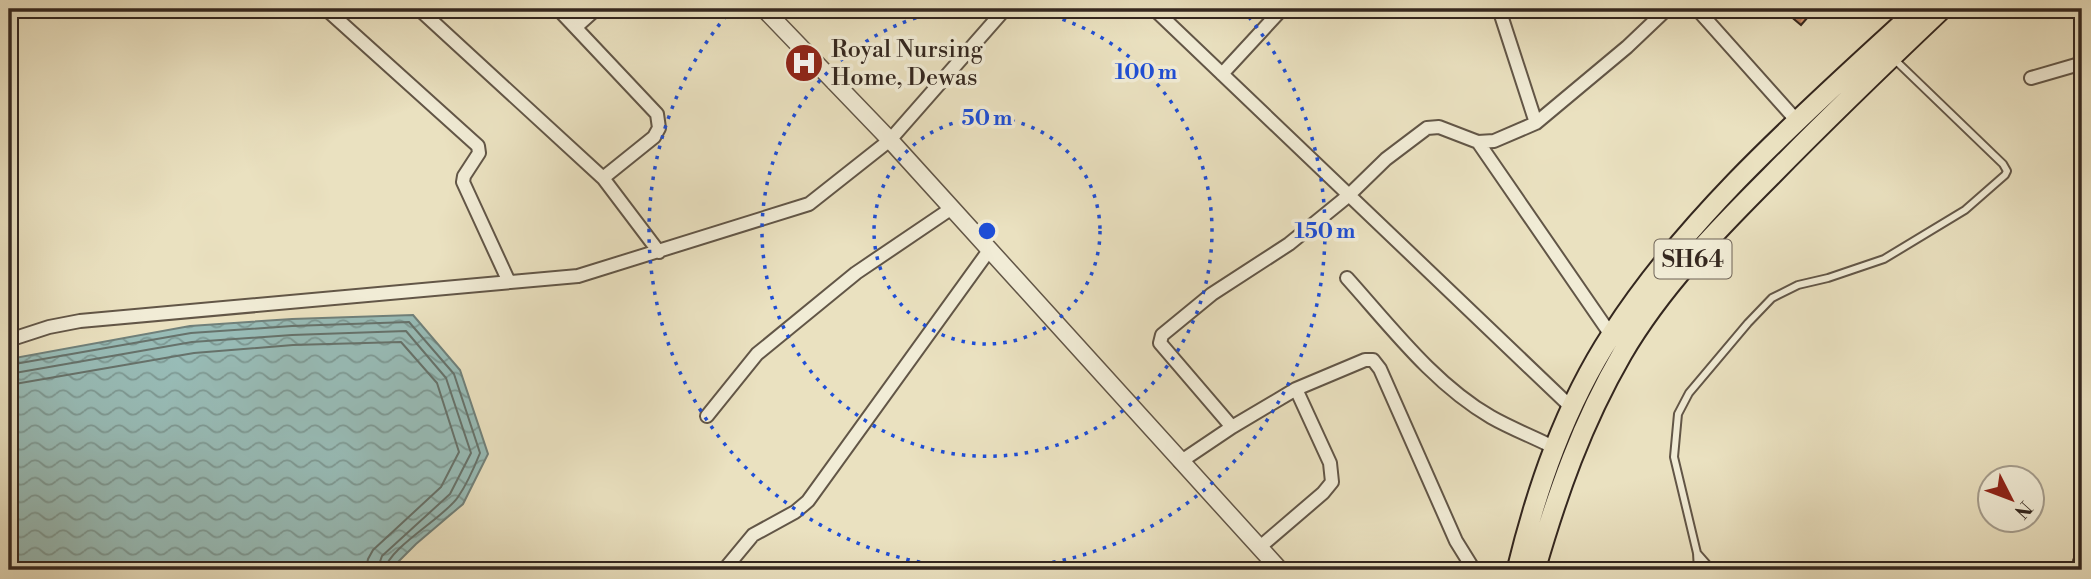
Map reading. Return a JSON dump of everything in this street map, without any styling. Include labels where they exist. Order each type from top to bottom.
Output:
[{"type":"main road","name":"SH64","points":[[1517,570],[1532,510],[1555,448],[1572,408],[1611,335],[1657,271],[1700,221],[1797,121],[1918,9]]},
{"type":"main road","name":"SH64","points":[[1535,570],[1557,496],[1586,421],[1623,352],[1669,287],[1716,231],[1942,9]]},
{"type":"street","points":[[326,9],[478,146],[479,153],[463,182],[509,282]]},
{"type":"street","points":[[419,9],[603,178],[659,252]]},
{"type":"street","points":[[558,9],[657,114],[659,128],[654,137],[603,178]]},
{"type":"street","points":[[576,27],[596,9]]},
{"type":"street","points":[[764,9],[890,140],[1280,570]]},
{"type":"street","points":[[9,340],[48,327],[80,321],[578,276],[809,204],[890,140],[1005,9]]},
{"type":"street","points":[[1154,9],[1572,408]]},
{"type":"street","points":[[1222,74],[1282,9]]},
{"type":"street","points":[[1499,9],[1536,123]]},
{"type":"street","points":[[1232,427],[1160,343],[1162,335],[1212,293],[1289,244],[1348,195],[1385,159],[1427,128],[1440,127],[1478,142],[1494,141],[1536,123],[1627,47],[1667,9]]},
{"type":"street","points":[[1697,9],[1797,121]]},
{"type":"street","points":[[2031,78],[2082,61]]},
{"type":"street","points":[[1478,142],[1611,335]]},
{"type":"street","points":[[707,416],[757,354],[856,273],[952,208]]},
{"type":"street","points":[[724,570],[753,536],[796,512],[808,501],[990,250]]},
{"type":"street","points":[[1347,278],[1430,369],[1462,397],[1491,417],[1555,448]]},
{"type":"street","points":[[1180,462],[1296,389],[1365,360],[1373,360],[1380,369],[1456,541],[1474,570]]},
{"type":"street","points":[[1260,547],[1323,493],[1332,482],[1330,463],[1296,389]]},
{"type":"lane","points":[[1698,570],[1697,553],[1674,457],[1678,414],[1689,393],[1772,298],[1798,285],[1884,259],[1965,210],[2007,171],[2003,164],[1892,57]]},
{"type":"lane","points":[[1697,553],[1712,570]]},
{"type":"lane","points":[[2078,568],[2077,561],[2082,554]]},
{"type":"water","points":[[413,315],[460,370],[488,454],[463,504],[390,570],[9,570],[9,359],[190,326]]},
{"type":"building","points":[[1782,9],[1815,9],[1801,25]]},
{"type":"place","name":"Royal Nursing Home, Dewas","points":[[804,63]]}]
